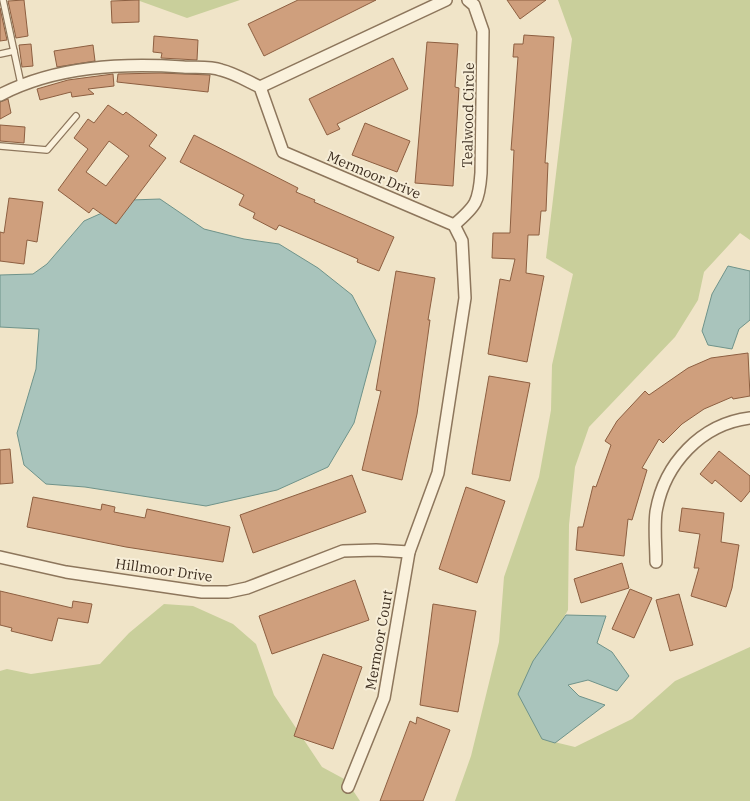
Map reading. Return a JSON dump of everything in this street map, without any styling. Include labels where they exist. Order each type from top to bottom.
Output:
[{"type":"street","points":[[0,95],[21,84],[67,72],[143,64],[221,69],[260,87],[446,0]]},
{"type":"street","name":"Tealwood Circle","points":[[454,225],[473,209],[480,193],[484,31],[474,5],[468,0]]},
{"type":"street","name":"Mermoor Drive","points":[[260,87],[283,152],[454,225]]},
{"type":"street","points":[[409,552],[438,473],[465,298],[462,241],[454,225]]},
{"type":"street","points":[[656,562],[656,513],[664,482],[670,470],[690,445],[713,429],[734,420],[750,418]]},
{"type":"street","name":"Hillmoor Drive","points":[[0,557],[66,572],[202,592],[228,592],[247,588],[343,551],[409,552]]},
{"type":"street","name":"Mermoor Court","points":[[348,787],[386,690],[396,619],[409,552]]},
{"type":"lane","points":[[3,0],[21,84]]},
{"type":"lane","points":[[0,54],[14,51]]},
{"type":"lane","points":[[0,146],[47,150],[76,116]]},
{"type":"green space","points":[[137,0],[240,0],[187,18]]},
{"type":"green space","points":[[558,0],[750,0],[750,240],[740,233],[704,272],[698,300],[675,337],[589,427],[575,467],[569,525],[568,610],[559,626],[542,739],[575,747],[632,719],[675,681],[750,647],[750,801],[455,801],[471,756],[499,642],[504,577],[539,477],[551,410],[552,365],[573,274],[546,258],[572,39]]},
{"type":"green space","points":[[164,604],[193,606],[233,624],[256,644],[274,695],[322,767],[346,780],[360,801],[0,801],[0,671],[7,669],[31,674],[100,664],[129,633]]},
{"type":"water","points":[[160,199],[204,229],[244,239],[279,244],[318,268],[352,295],[376,341],[354,423],[328,467],[277,490],[206,506],[85,487],[46,484],[24,465],[17,433],[36,369],[39,329],[0,327],[0,275],[33,274],[47,264],[84,221],[131,200]]},
{"type":"water","points":[[728,266],[750,271],[750,320],[739,329],[732,349],[708,345],[702,331],[712,294]]},
{"type":"water","points":[[566,615],[606,616],[597,643],[612,652],[629,676],[617,691],[588,680],[568,685],[579,696],[605,705],[555,743],[542,739],[518,694],[533,661]]},
{"type":"building","points":[[24,0],[28,36],[16,38],[8,1]]},
{"type":"building","points":[[139,0],[139,22],[112,23],[111,1]]},
{"type":"building","points":[[298,0],[376,0],[264,56],[248,24]]},
{"type":"building","points":[[507,0],[546,0],[520,19]]},
{"type":"building","points":[[0,8],[7,40],[0,41]]},
{"type":"building","points":[[524,35],[554,37],[545,163],[548,163],[546,211],[541,211],[539,235],[528,235],[526,273],[544,276],[527,362],[488,354],[500,279],[510,281],[515,259],[492,258],[493,233],[510,233],[514,150],[511,150],[518,57],[513,57],[514,44],[523,44]]},
{"type":"building","points":[[154,36],[198,40],[197,60],[161,58],[162,53],[153,52]]},
{"type":"building","points":[[427,42],[458,44],[455,87],[459,88],[453,186],[415,183]]},
{"type":"building","points":[[31,44],[33,66],[22,67],[19,45]]},
{"type":"building","points":[[93,45],[95,61],[57,67],[54,51]]},
{"type":"building","points":[[393,58],[408,89],[337,124],[340,129],[327,135],[309,99]]},
{"type":"building","points":[[113,74],[114,86],[88,89],[94,94],[72,97],[71,92],[40,100],[37,89],[68,80]]},
{"type":"building","points":[[118,74],[210,75],[208,92],[117,82]]},
{"type":"building","points":[[8,99],[11,113],[0,119],[0,102]]},
{"type":"building","points":[[108,105],[123,115],[126,112],[157,135],[149,146],[166,158],[116,224],[93,208],[89,213],[58,190],[88,149],[74,138],[88,119],[94,123]],"holes":[[[109,141],[129,156],[106,186],[86,172]]]},
{"type":"building","points":[[365,123],[410,141],[397,172],[352,155]]},
{"type":"building","points":[[0,125],[25,127],[24,143],[0,141]]},
{"type":"building","points":[[194,135],[298,188],[296,192],[315,200],[314,202],[394,237],[379,271],[357,262],[358,259],[279,225],[276,230],[253,218],[255,213],[239,205],[244,195],[180,162]]},
{"type":"building","points":[[9,198],[43,202],[37,242],[27,240],[24,264],[0,261],[0,232],[4,233]]},
{"type":"building","points":[[396,271],[435,278],[417,414],[402,480],[362,470],[381,391],[376,390]]},
{"type":"building","points":[[748,353],[750,396],[733,399],[732,397],[704,409],[682,424],[663,443],[659,439],[642,468],[647,470],[632,520],[628,519],[624,556],[576,550],[578,527],[583,527],[593,486],[596,487],[611,445],[605,441],[617,421],[645,391],[649,395],[688,368],[711,358]]},
{"type":"building","points":[[489,376],[530,383],[510,481],[472,474]]},
{"type":"building","points":[[10,449],[13,483],[0,484],[0,450]]},
{"type":"building","points":[[719,451],[750,476],[750,491],[741,502],[715,480],[712,484],[700,474]]},
{"type":"building","points":[[352,475],[366,512],[253,553],[240,515]]},
{"type":"building","points":[[466,487],[505,501],[477,583],[439,569]]},
{"type":"building","points":[[33,497],[101,510],[102,504],[115,507],[114,512],[145,518],[147,509],[230,527],[223,562],[126,547],[27,527]]},
{"type":"building","points":[[682,508],[724,513],[721,542],[739,545],[732,588],[726,607],[691,596],[699,568],[694,568],[700,534],[679,531]]},
{"type":"building","points":[[622,563],[629,588],[581,603],[574,579]]},
{"type":"building","points":[[355,580],[369,620],[272,654],[259,616]]},
{"type":"building","points":[[630,589],[652,598],[634,638],[612,629]]},
{"type":"building","points":[[0,591],[72,608],[73,601],[92,604],[88,623],[58,618],[52,641],[11,631],[12,628],[0,625]]},
{"type":"building","points":[[679,594],[693,645],[670,651],[656,600]]},
{"type":"building","points":[[433,604],[476,611],[458,712],[420,705]]},
{"type":"building","points":[[323,654],[362,667],[333,749],[294,736]]},
{"type":"building","points":[[417,717],[450,730],[423,801],[380,801],[410,721],[416,724]]}]
